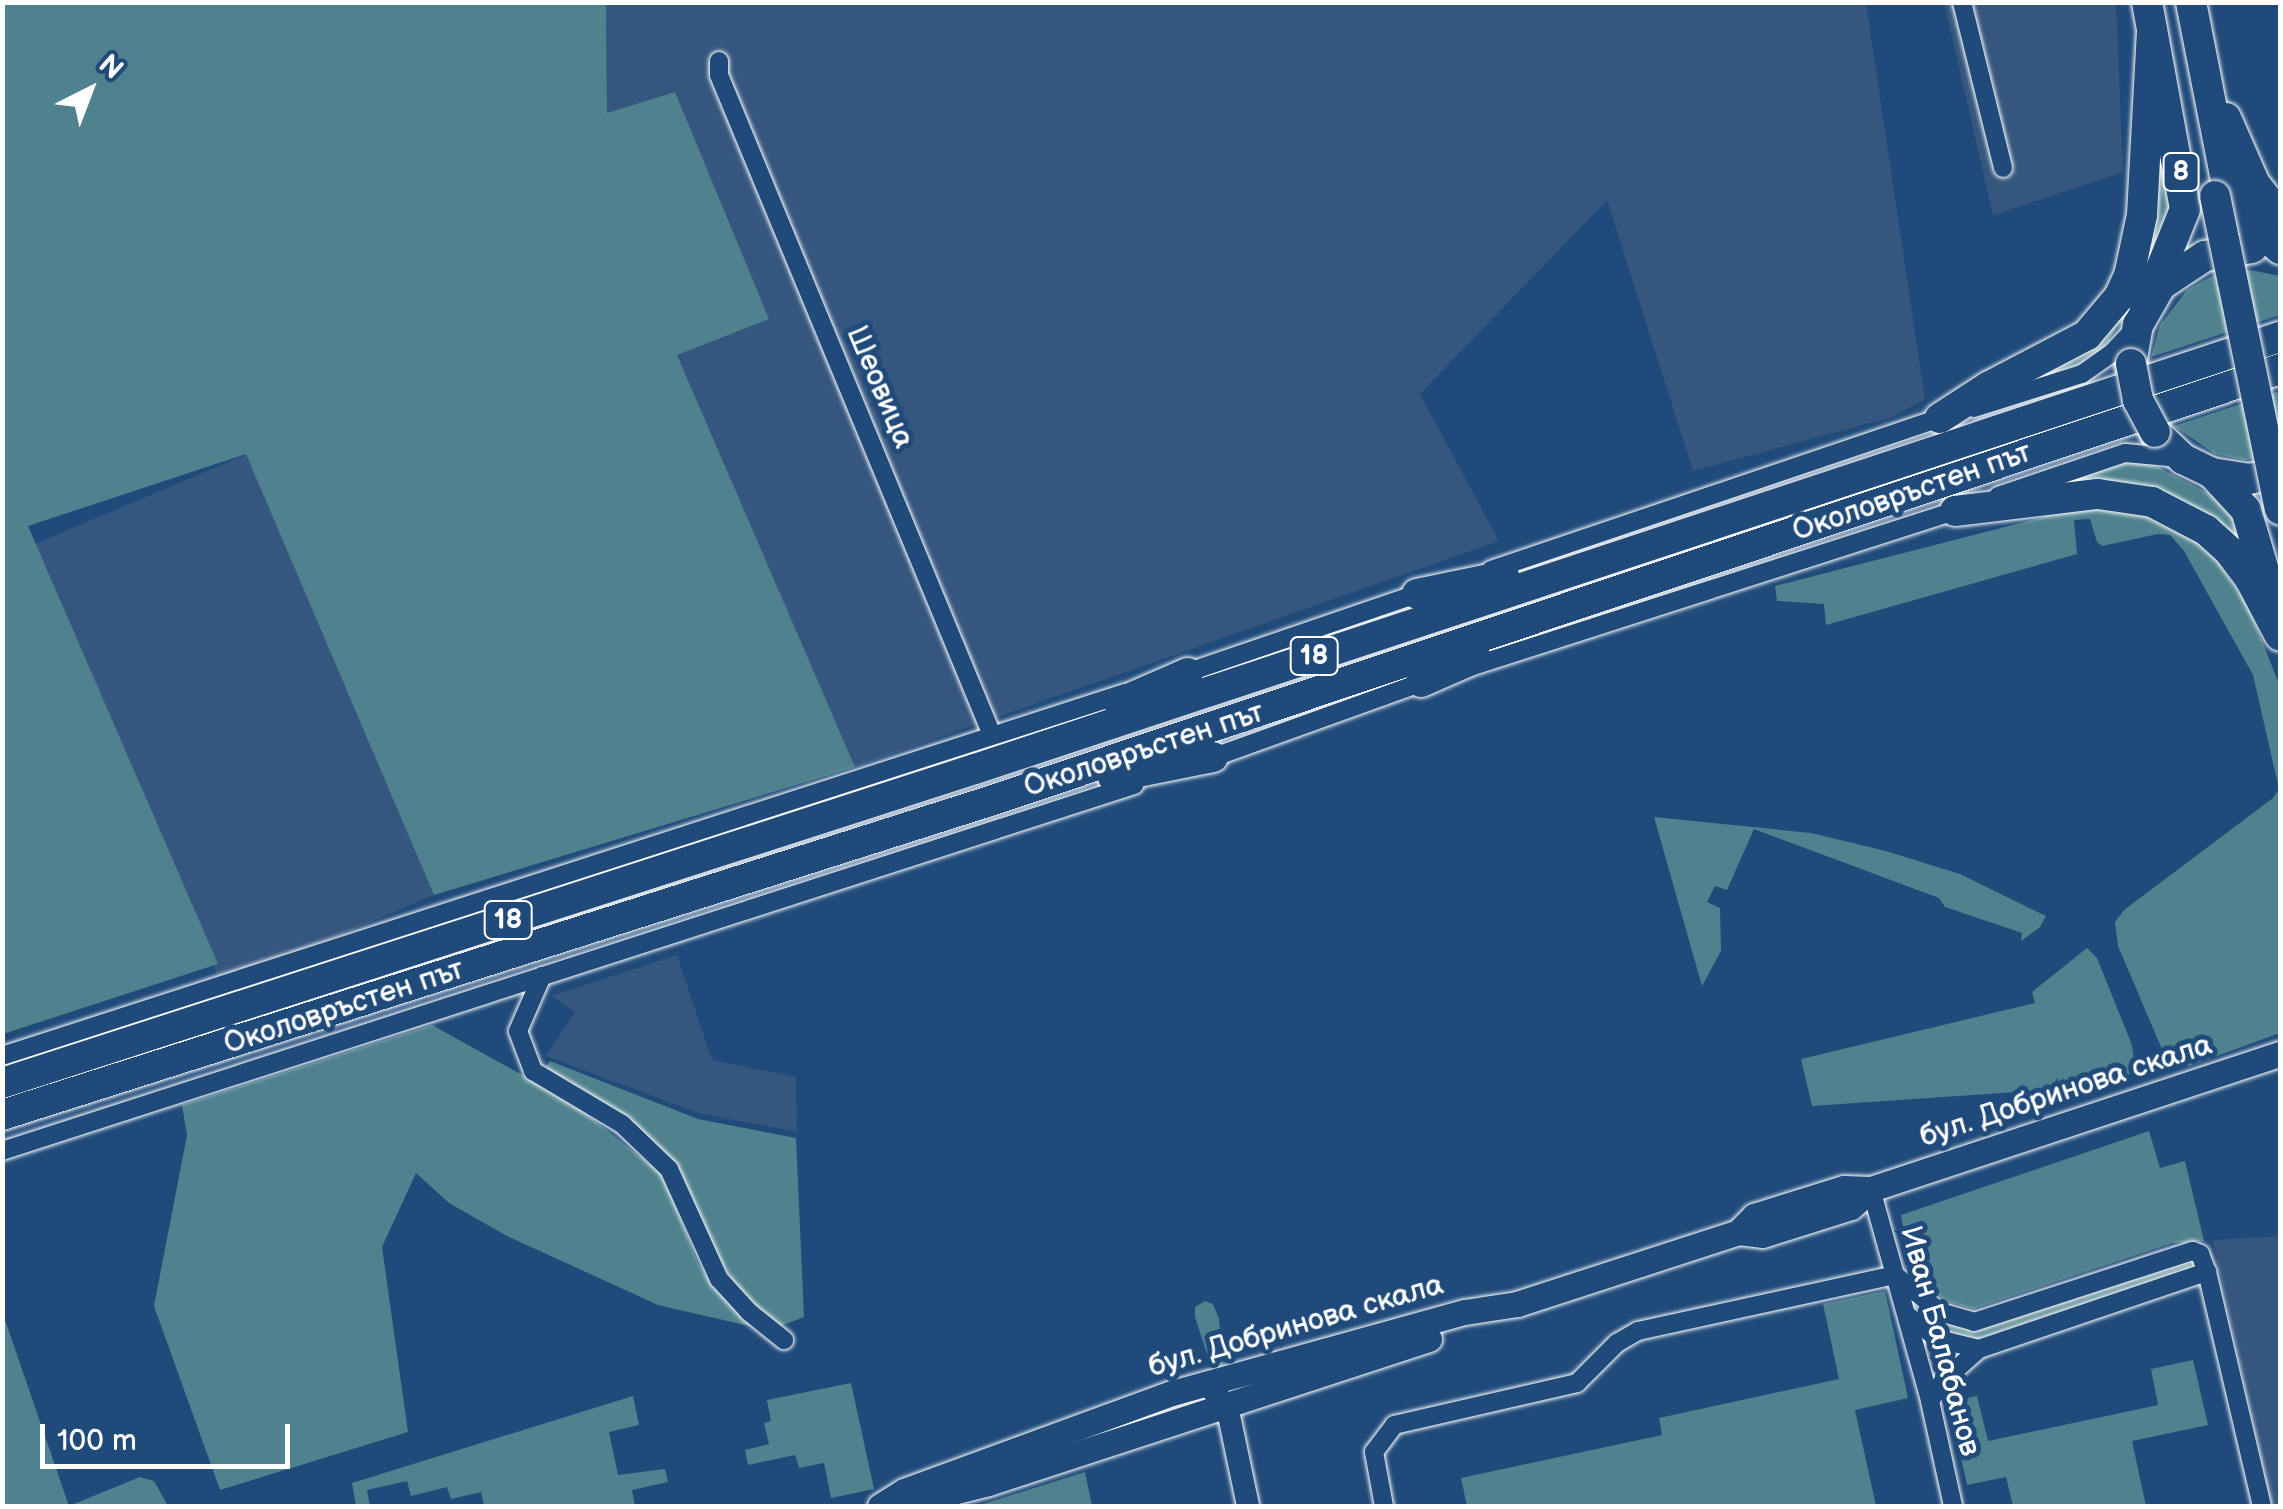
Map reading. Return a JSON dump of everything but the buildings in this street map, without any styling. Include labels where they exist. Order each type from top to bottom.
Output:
[{"type":"main road","points":[[2172,2],[2280,509]]},
{"type":"main road","name":"8","points":[[2191,2],[2202,55],[2243,161],[2280,216]]},
{"type":"main road","points":[[1940,418],[1988,387],[2087,335],[2119,297],[2129,276],[2142,215],[2149,16]]},
{"type":"main road","name":"8","points":[[2149,16],[2185,209],[2142,316],[2131,364],[2138,400],[2155,432],[2183,459],[2212,473],[2250,479],[2280,474]]},
{"type":"main road","points":[[2202,55],[2228,195],[2245,219],[2280,251]]},
{"type":"main road","points":[[2142,316],[2174,273],[2205,256],[2239,248],[2280,251]]},
{"type":"main road","name":"Околовръстен път","points":[[2,1082],[975,769],[2280,337]]},
{"type":"main road","name":"Околовръстен път","points":[[2,1116],[987,802],[2280,369]]},
{"type":"main road","points":[[2212,473],[2246,510],[2280,633]]},
{"type":"main road","points":[[1956,511],[2098,494],[2152,502],[2206,530],[2229,551],[2250,578],[2280,633]]},
{"type":"main road","points":[[1416,594],[1653,544]]},
{"type":"main road","points":[[1421,682],[1624,591]]},
{"type":"main road","points":[[975,769],[1188,673]]},
{"type":"main road","points":[[987,802],[1213,757]]},
{"type":"main road","name":"бул. Добринова скала","points":[[896,1506],[988,1483],[1226,1406],[1738,1232],[1762,1235],[1851,1207],[1871,1189],[2280,1054]]},
{"type":"main road","name":"бул. Добринова скала","points":[[880,1506],[904,1491],[1206,1384],[1465,1312],[1517,1304]]},
{"type":"street","points":[[1962,2],[2003,168]]},
{"type":"street","name":"Шеовица","points":[[719,61],[720,75],[992,735]]},
{"type":"street","name":"Околовръстен път","points":[[2,1056],[1188,673],[1940,418],[2082,374],[2113,352],[2142,316]]},
{"type":"street","name":"Околовръстен път","points":[[2,1151],[1213,757],[1421,682],[2125,453],[2183,459]]},
{"type":"street","points":[[542,976],[518,1031],[533,1072],[622,1124],[669,1169],[719,1279],[749,1312],[784,1340]]},
{"type":"street","name":"Иван Балабанов","points":[[1871,1189],[1930,1402],[1953,1506]]},
{"type":"street","points":[[1384,1506],[1374,1452],[1394,1425],[1576,1383],[1617,1343],[1638,1330],[1896,1275],[1940,1312],[1974,1322],[2185,1252],[2204,1263],[2262,1506]]},
{"type":"street","points":[[1930,1402],[1942,1380],[1978,1350],[2204,1263]]},
{"type":"street","points":[[1906,1315],[1938,1339],[1978,1350]]},
{"type":"street","points":[[1226,1406],[1241,1373]]},
{"type":"street","points":[[1206,1384],[1226,1406],[1248,1506]]},
{"type":"shaded area","points":[[606,3],[1866,3],[1925,399],[1892,417],[1693,471],[1607,200],[1420,394],[1499,541],[855,767],[676,354],[768,319],[607,113]]},
{"type":"shaded area","points":[[1944,3],[2116,3],[2123,172],[1993,215]]},
{"type":"shaded area","points":[[247,454],[434,895],[222,985],[34,544]]},
{"type":"shaded area","points":[[677,955],[712,1060],[796,1077],[797,1132],[698,1113],[546,1056],[575,1012],[551,996]]},
{"type":"shaded area","points":[[2280,1236],[2280,1506],[2272,1506],[2213,1240]]},
{"type":"green space","points":[[2,3],[606,3],[607,113],[675,92],[769,319],[677,355],[855,767],[434,895],[246,454],[28,526],[218,964],[3,1034]]},
{"type":"green space","points":[[2155,101],[2178,194],[2161,250],[2107,344],[2089,361],[2001,392],[2104,331]]},
{"type":"green space","points":[[2250,270],[2280,276],[2280,315],[2151,357],[2160,325],[2187,290],[2212,276]]},
{"type":"green space","points":[[2280,391],[2280,453],[2245,460],[2215,454],[2174,426]]},
{"type":"green space","points":[[2141,458],[2229,504],[2260,573],[2203,521],[2030,490],[2112,462]]},
{"type":"green space","points":[[2114,507],[2149,515],[2214,556],[2249,607],[2280,687],[2280,1033],[2189,1066],[2170,1062],[2164,1054],[2118,946],[2115,922],[2124,910],[2273,798],[2279,789],[2253,675],[2184,551],[2170,535],[2102,546],[2090,519],[2074,520],[2077,554],[1826,625],[1824,604],[1777,601],[1775,586],[2071,510]]},
{"type":"green space","points":[[1654,817],[1811,833],[1886,851],[1960,874],[2046,916],[2040,927],[2021,941],[2022,933],[1945,907],[1939,898],[1754,829],[1727,890],[1715,886],[1707,902],[1720,908],[1721,951],[1702,986]]},
{"type":"green space","points":[[2087,948],[2097,958],[2132,1045],[2135,1069],[2119,1084],[2038,1109],[2031,1091],[1812,1106],[1801,1059],[2035,1003],[2032,992]]},
{"type":"green space","points":[[432,1025],[571,1102],[663,1175],[697,1261],[714,1288],[758,1328],[658,1305],[507,1236],[449,1203],[416,1173],[382,1247],[408,1432],[220,1490],[154,1306],[187,1135],[182,1105]]},
{"type":"green space","points":[[550,1061],[698,1119],[796,1138],[804,1317],[778,1327],[740,1292],[709,1242],[675,1164],[635,1124],[550,1073],[546,1067]]},
{"type":"green space","points":[[2149,1131],[2160,1168],[2185,1161],[2204,1241],[2172,1243],[1973,1309],[1946,1301],[1911,1272],[1901,1215]]},
{"type":"green space","points":[[2187,1259],[2191,1269],[1975,1340],[1931,1327],[1936,1319],[1974,1329]]},
{"type":"green space","points":[[1885,1291],[1908,1398],[1855,1410],[1876,1506],[1467,1506],[1461,1478],[1662,1435],[1659,1418],[1839,1379],[1823,1304]]},
{"type":"green space","points":[[1205,1301],[1213,1304],[1219,1319],[1224,1370],[1213,1373],[1195,1317],[1195,1307]]},
{"type":"green space","points":[[3,1314],[69,1506],[3,1506]]},
{"type":"green space","points":[[2193,1360],[2208,1425],[2132,1441],[2146,1506],[2013,1506],[2006,1477],[1967,1485],[1949,1402],[1977,1396],[1988,1441],[2158,1405],[2151,1369]]},
{"type":"green space","points":[[851,1383],[874,1489],[831,1498],[824,1463],[799,1468],[795,1455],[748,1465],[745,1450],[769,1444],[764,1423],[771,1421],[767,1400]]},
{"type":"green space","points":[[633,1396],[639,1425],[609,1432],[618,1475],[665,1469],[668,1482],[632,1490],[635,1506],[484,1506],[481,1492],[451,1499],[447,1487],[411,1496],[407,1481],[367,1490],[370,1506],[356,1506],[352,1483]]},
{"type":"green space","points":[[1085,1472],[1092,1506],[977,1506]]},
{"type":"green space","points":[[140,1477],[154,1481],[168,1506],[69,1506]]}]
